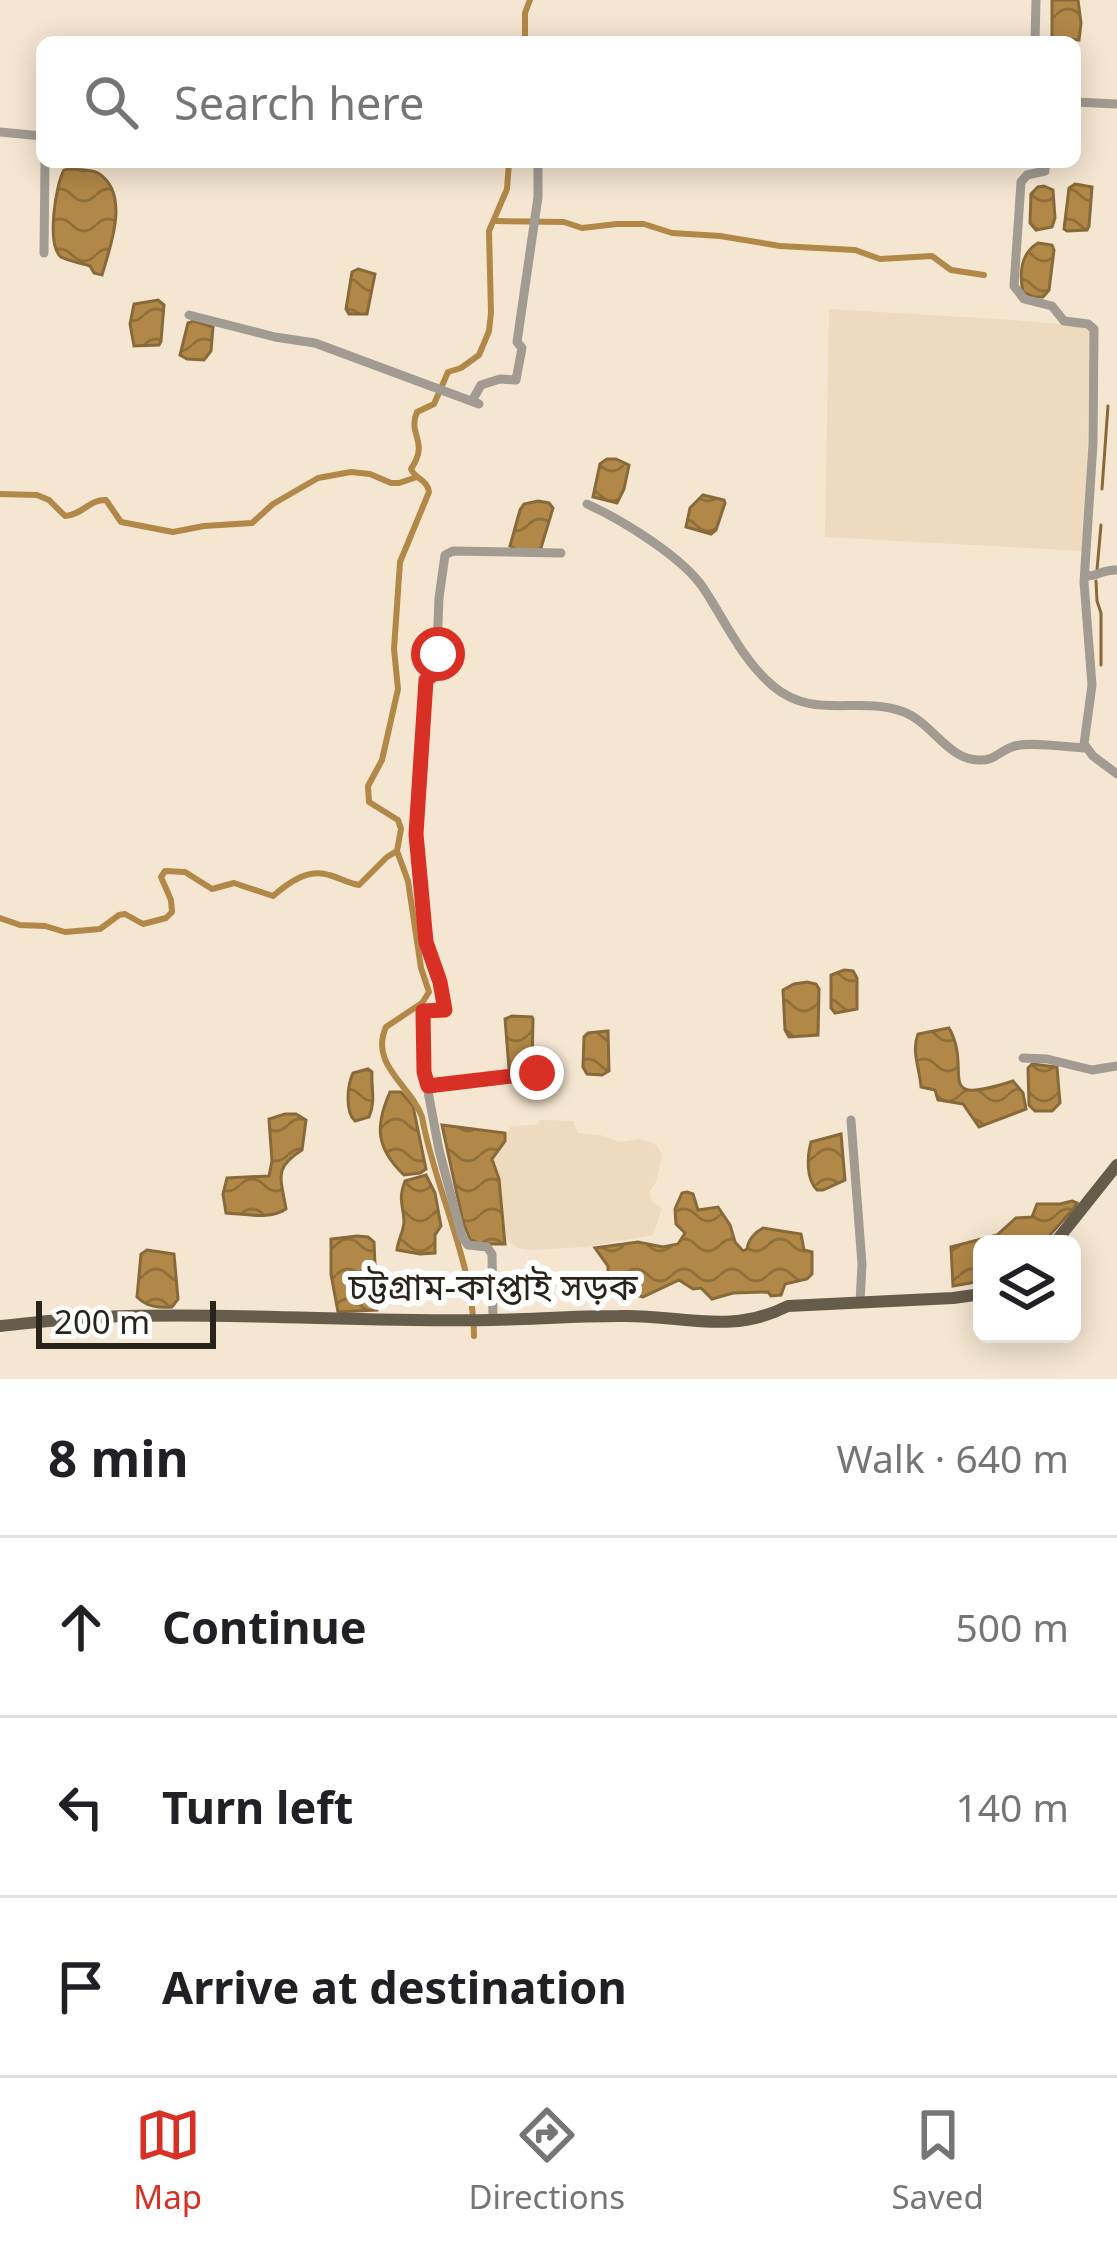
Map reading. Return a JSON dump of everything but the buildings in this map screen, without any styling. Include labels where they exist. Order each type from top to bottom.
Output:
[{"type":"main road","points":[[1061,1235],[1117,1165]]},
{"type":"main road","name":"চট্টগ্রাম-কাপ্তাই সড়ক","points":[[0,1326],[96,1317],[237,1316],[492,1320],[643,1315],[728,1324],[769,1316],[788,1306],[973,1295]]},
{"type":"street","points":[[1035,36],[1036,0]]},
{"type":"street","points":[[1081,103],[1117,104]]},
{"type":"street","points":[[0,132],[36,135]]},
{"type":"street","points":[[44,253],[46,168]]},
{"type":"street","points":[[189,315],[323,346],[476,402],[481,385],[517,380],[522,348],[517,342],[538,168]]},
{"type":"street","points":[[1045,168],[1021,182],[1014,286],[1024,299],[1052,306],[1064,321],[1094,329],[1094,444],[1084,576],[1092,685],[1085,748]]},
{"type":"street","points":[[587,504],[636,530],[698,582],[762,675],[792,698],[815,706],[877,706],[900,711],[920,720],[969,759],[991,759],[1014,746],[1085,748],[1117,774]]},
{"type":"street","points":[[492,1320],[492,1254],[487,1247],[469,1246],[462,1237],[424,1072],[423,1011],[445,1010],[425,935],[415,818],[421,790],[426,680],[436,672],[446,555],[454,551],[561,553]]},
{"type":"street","points":[[1084,576],[1117,570]]},
{"type":"street","points":[[409,936],[425,935]]},
{"type":"street","points":[[1023,1058],[1092,1070],[1117,1066]]},
{"type":"street","points":[[428,1086],[537,1073]]},
{"type":"street","points":[[851,1120],[862,1264],[860,1302]]},
{"type":"shaded area","points":[[829,309],[1090,329],[1085,551],[825,537]]},
{"type":"shaded area","points":[[540,1120],[573,1121],[578,1133],[657,1145],[662,1156],[650,1191],[652,1202],[662,1208],[653,1235],[585,1247],[531,1250],[507,1240],[492,1158],[510,1127]]},
{"type":"water","points":[[1052,0],[1078,0],[1079,36],[1052,36]]},
{"type":"water","points":[[69,169],[98,173],[114,194],[113,236],[102,275],[61,257],[56,250],[56,200],[61,177]]},
{"type":"water","points":[[1075,184],[1092,187],[1089,226],[1067,231],[1069,188]]},
{"type":"water","points":[[1044,186],[1053,190],[1055,218],[1052,227],[1036,230],[1030,223],[1031,194]]},
{"type":"water","points":[[1038,243],[1052,245],[1054,250],[1049,290],[1043,297],[1023,292],[1022,285],[1025,258]]},
{"type":"water","points":[[352,272],[375,274],[367,314],[349,314]]},
{"type":"water","points":[[158,300],[164,305],[159,345],[134,346],[130,324],[134,304]]},
{"type":"water","points":[[188,323],[213,327],[211,351],[204,360],[180,355]]},
{"type":"water","points":[[607,459],[629,465],[617,503],[593,497],[600,464]]},
{"type":"water","points":[[703,495],[725,503],[711,534],[686,527],[690,508]]},
{"type":"water","points":[[538,501],[553,508],[541,548],[510,546],[520,510]]},
{"type":"water","points":[[853,971],[857,978],[857,1009],[835,1013],[831,975]]},
{"type":"water","points":[[807,982],[819,989],[818,1035],[789,1037],[783,990]]},
{"type":"water","points":[[505,1019],[533,1019],[532,1070],[513,1072],[509,1068]]},
{"type":"water","points":[[949,1028],[963,1088],[1013,1081],[1023,1093],[1026,1109],[979,1127],[963,1104],[938,1100],[935,1090],[921,1087],[918,1034]]},
{"type":"water","points":[[608,1031],[609,1071],[587,1074],[584,1037]]},
{"type":"water","points":[[1032,1064],[1057,1067],[1060,1103],[1052,1111],[1035,1111],[1029,1105],[1028,1068]]},
{"type":"water","points":[[372,1072],[371,1111],[369,1117],[355,1121],[348,1105],[349,1085],[353,1073]]},
{"type":"water","points":[[390,1092],[401,1092],[413,1106],[426,1169],[420,1173],[404,1175],[383,1147],[380,1127]]},
{"type":"water","points":[[285,1114],[306,1120],[302,1150],[287,1162],[281,1175],[286,1209],[265,1215],[226,1213],[227,1178],[269,1176],[269,1119]]},
{"type":"water","points":[[442,1125],[505,1133],[492,1159],[499,1179],[505,1244],[470,1239]]},
{"type":"water","points":[[841,1134],[845,1180],[817,1190],[808,1168],[811,1142]]},
{"type":"water","points":[[426,1175],[441,1226],[435,1235],[435,1253],[397,1250],[404,1225],[401,1197],[405,1181]]},
{"type":"water","points":[[687,1192],[693,1194],[698,1210],[718,1207],[743,1251],[763,1228],[801,1234],[804,1250],[812,1252],[812,1274],[785,1284],[781,1295],[733,1293],[712,1299],[701,1288],[693,1289],[679,1280],[643,1297],[626,1293],[620,1279],[608,1278],[608,1266],[595,1248],[638,1242],[663,1247],[678,1244],[685,1233],[676,1224],[675,1209]]},
{"type":"water","points":[[1077,1203],[1050,1235],[997,1235],[1016,1218],[1032,1217],[1037,1204]]},
{"type":"water","points":[[357,1236],[374,1242],[377,1310],[338,1312],[331,1239]]},
{"type":"water","points":[[973,1241],[973,1283],[953,1286],[951,1247]]},
{"type":"water","points":[[147,1250],[174,1254],[178,1299],[172,1307],[153,1306],[137,1297],[141,1254]]},
{"type":"waterway","points":[[525,36],[530,0]]},
{"type":"waterway","points":[[474,1336],[468,1281],[422,1117],[383,1053],[386,1027],[422,1003],[429,992],[408,881],[397,851],[401,829],[398,820],[369,802],[368,786],[382,760],[398,689],[394,649],[400,562],[429,492],[411,469],[419,452],[415,420],[417,412],[434,404],[448,372],[479,355],[489,331],[489,231],[507,189],[509,168]]},
{"type":"waterway","points":[[495,221],[564,222],[582,228],[644,224],[672,233],[855,250],[880,259],[932,256],[951,270],[984,275]]},
{"type":"waterway","points":[[1102,489],[1108,406]]},
{"type":"waterway","points":[[0,494],[37,495],[65,516],[106,500],[121,522],[173,532],[252,523],[273,504],[318,478],[351,472],[399,483],[417,477]]},
{"type":"waterway","points":[[1097,570],[1101,525]]},
{"type":"waterway","points":[[1096,581],[1101,665]]},
{"type":"waterway","points":[[0,918],[65,932],[100,929],[125,914],[143,924],[172,912],[161,877],[165,871],[185,872],[212,889],[234,883],[273,896],[306,875],[329,875],[359,885],[397,851]]},
{"type":"route","points":[[438,654],[436,672],[426,680],[421,790],[415,818],[426,942],[445,1010],[423,1011],[424,1072],[428,1086],[537,1073]]}]
